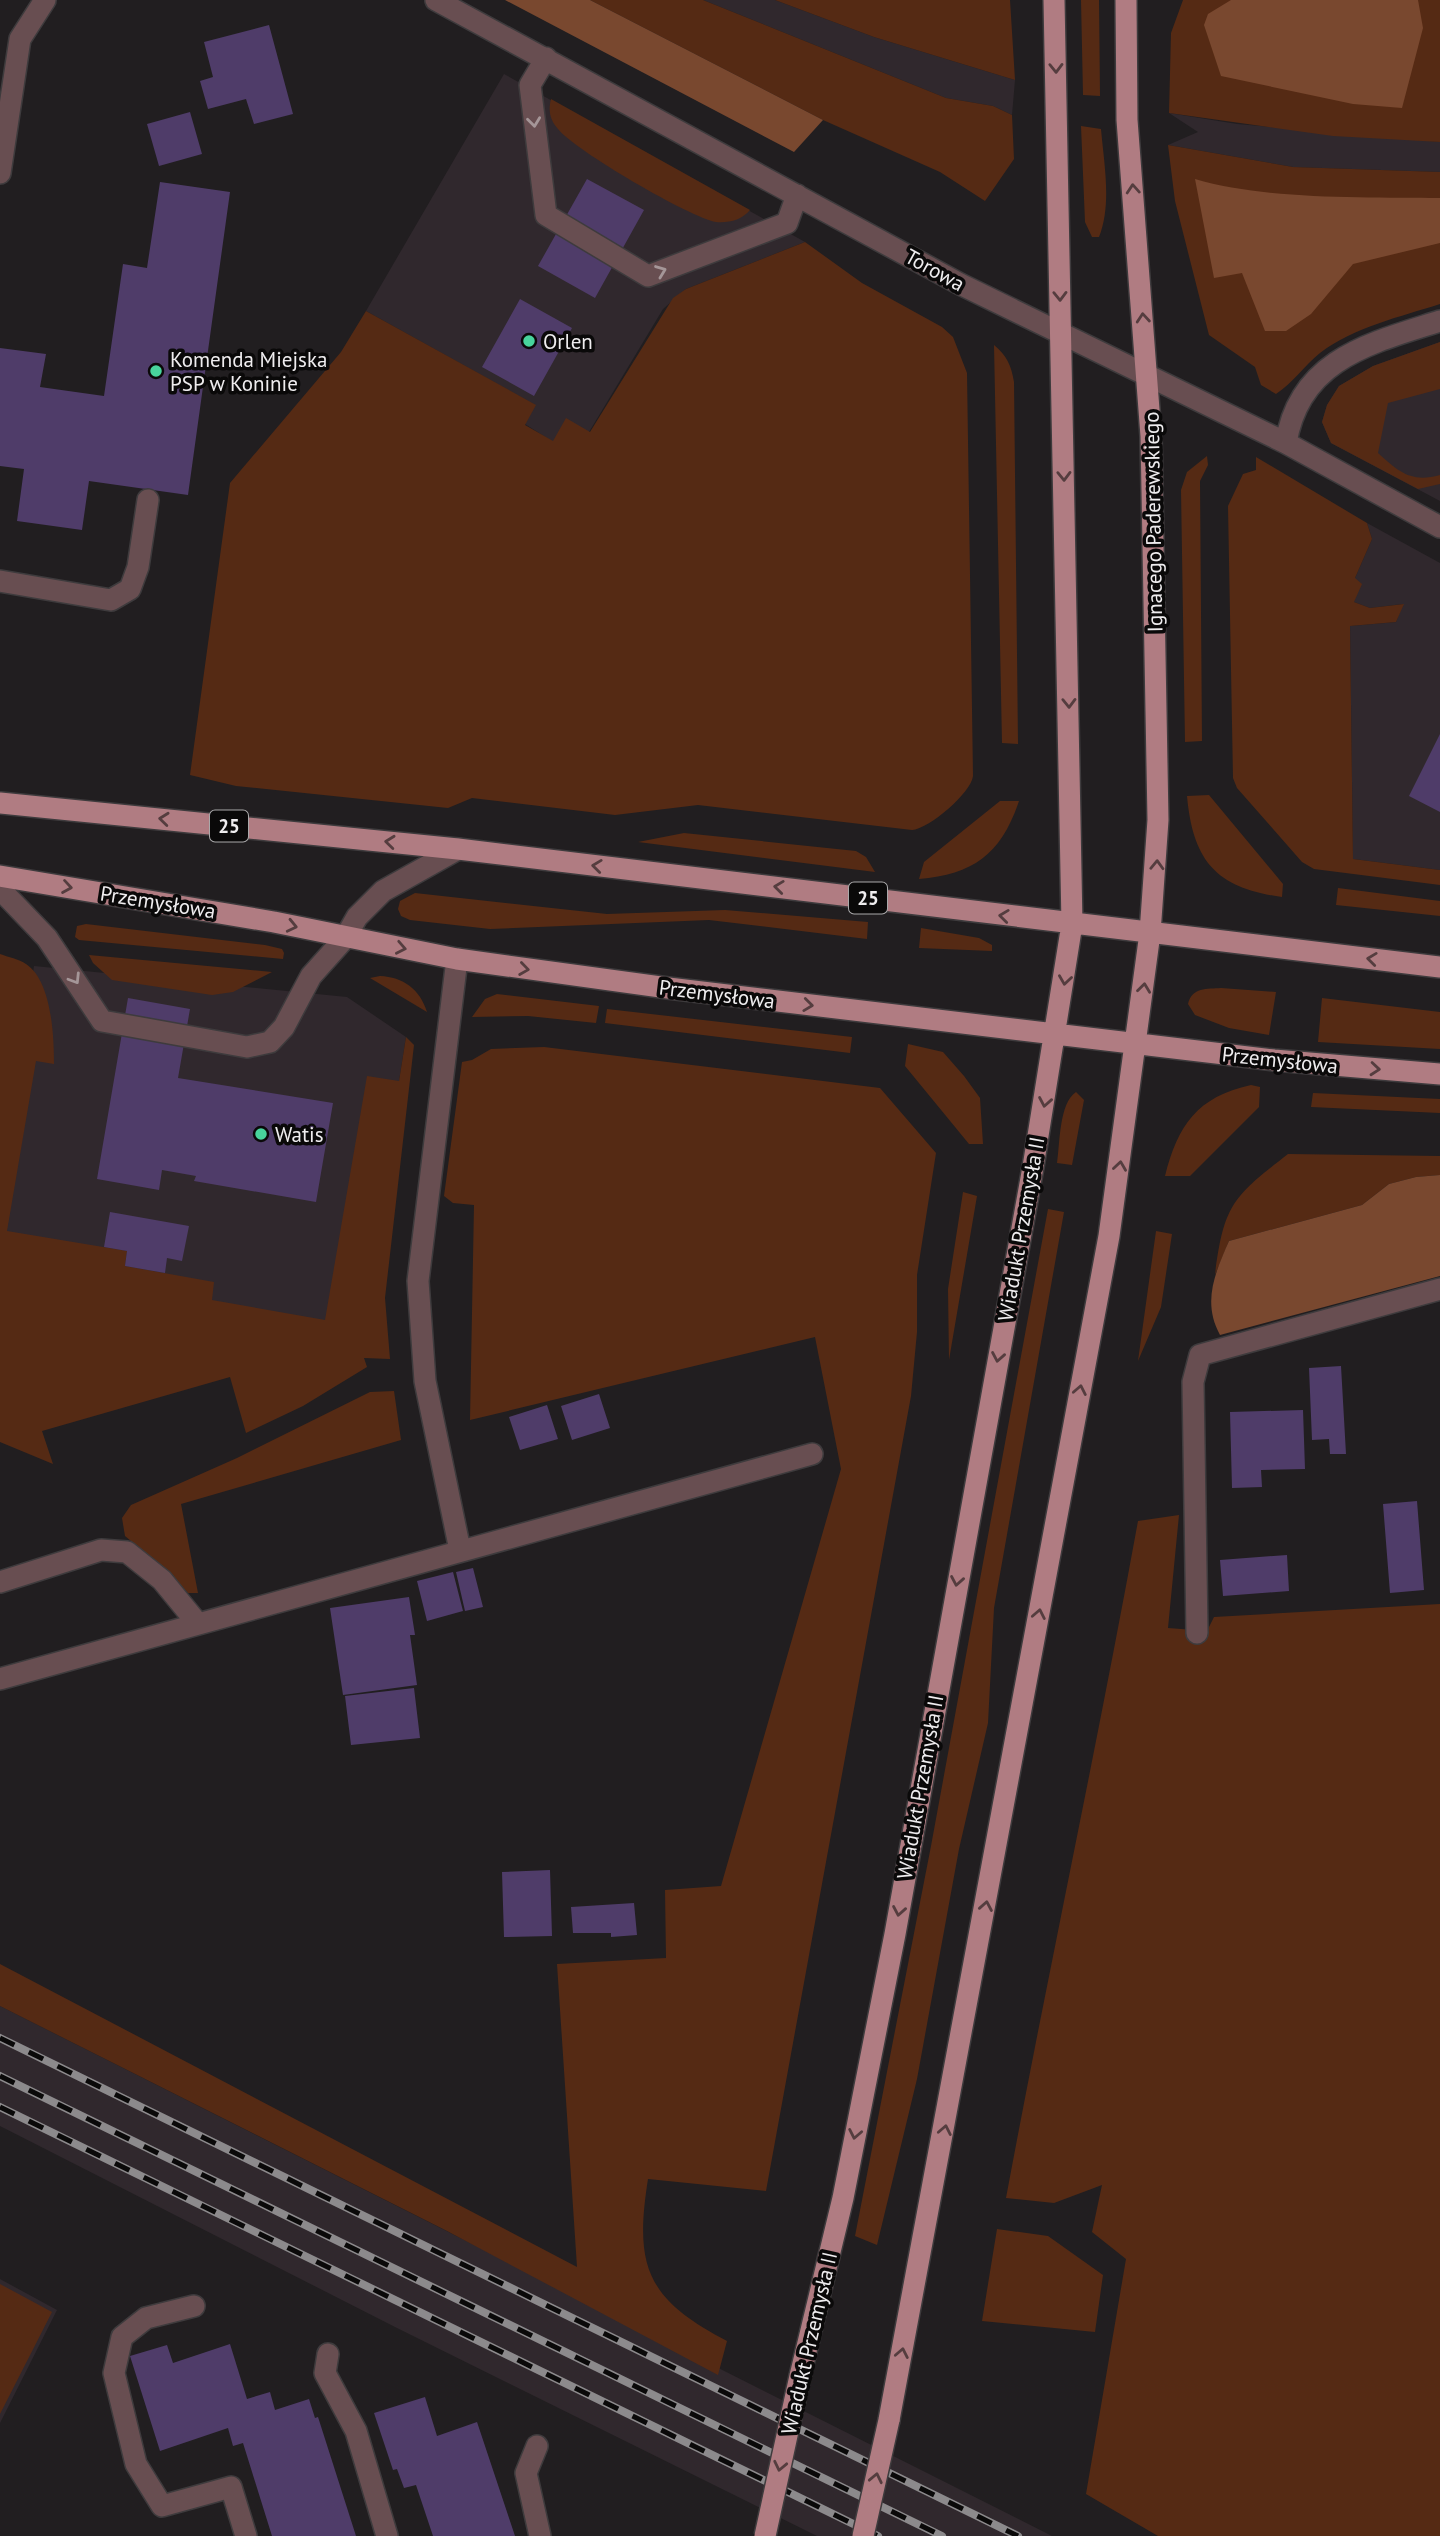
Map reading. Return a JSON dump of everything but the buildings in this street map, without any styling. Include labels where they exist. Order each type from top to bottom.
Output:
[{"type":"main road","points":[[1055,0],[1072,924],[1056,1035]]},
{"type":"main road","name":"Ignacego Paderewskiego","points":[[1126,0],[1127,120],[1148,378],[1159,760],[1156,875],[1137,1043]]},
{"type":"main road","name":"25","points":[[0,803],[458,849],[1440,967]]},
{"type":"main road","name":"Przemysłowa","points":[[0,876],[194,907],[457,959],[1056,1035],[1299,1063],[1440,1074]]},
{"type":"main road","name":"Wiadukt Przemysła II","points":[[765,2536],[843,2198],[895,1934],[1056,1035]]},
{"type":"main road","points":[[863,2536],[888,2420],[1109,1236],[1137,1043]]},
{"type":"street","points":[[0,173],[20,39],[45,0]]},
{"type":"street","name":"Torowa","points":[[436,0],[1061,335],[1286,443],[1440,527]]},
{"type":"street","points":[[546,58],[530,85],[546,215],[648,276],[787,223],[797,195]]},
{"type":"street","points":[[1286,443],[1289,426],[1312,383],[1336,360],[1370,344],[1440,321]]},
{"type":"street","points":[[0,581],[111,600],[130,589],[138,567],[148,500]]},
{"type":"street","points":[[0,889],[47,937],[102,1021],[247,1047],[270,1042],[284,1027],[311,976],[345,937],[356,917],[383,891],[458,849]]},
{"type":"street","points":[[457,959],[418,1281],[425,1381],[460,1550]]},
{"type":"street","points":[[1197,1633],[1192,1382],[1200,1355],[1440,1289]]},
{"type":"street","points":[[0,1679],[811,1454]]},
{"type":"street","points":[[0,1583],[101,1550],[127,1552],[162,1580],[183,1610],[198,1623]]},
{"type":"street","points":[[194,2306],[146,2318],[122,2337],[114,2373],[136,2464],[162,2506],[230,2487],[246,2536]]},
{"type":"street","points":[[328,2354],[325,2373],[356,2431],[387,2536]]},
{"type":"street","points":[[537,2446],[526,2473],[540,2536]]},
{"type":"shaded area","points":[[505,0],[590,0],[823,120],[794,152]]},
{"type":"shaded area","points":[[590,0],[703,0],[946,98],[993,106],[1012,115],[1014,159],[985,201],[940,172],[823,120]]},
{"type":"shaded area","points":[[703,0],[775,0],[874,37],[1015,80],[1012,115],[993,106],[946,98]]},
{"type":"shaded area","points":[[775,0],[1010,0],[1015,80],[874,37]]},
{"type":"shaded area","points":[[1081,0],[1099,0],[1100,96],[1083,95]]},
{"type":"shaded area","points":[[1183,0],[1440,0],[1440,142],[1333,136],[1169,113],[1171,33]]},
{"type":"shaded area","points":[[1231,0],[1418,0],[1423,28],[1402,108],[1353,104],[1221,76],[1204,25],[1208,14]]},
{"type":"shaded area","points":[[504,74],[805,242],[686,289],[663,309],[589,432],[553,442],[525,424],[535,405],[366,311]]},
{"type":"shaded area","points":[[551,99],[750,210],[735,220],[716,222],[659,196],[608,167],[568,139],[551,119]]},
{"type":"shaded area","points":[[1169,113],[1237,124],[1440,142],[1440,172],[1293,167],[1168,145],[1198,132]]},
{"type":"shaded area","points":[[1081,126],[1101,129],[1106,198],[1099,237],[1092,237],[1085,222]]},
{"type":"shaded area","points":[[1168,145],[1293,167],[1440,172],[1440,304],[1347,336],[1320,353],[1276,394],[1261,385],[1255,367],[1209,335],[1175,201]]},
{"type":"shaded area","points":[[1195,179],[1223,186],[1284,194],[1440,198],[1440,243],[1353,264],[1311,314],[1286,331],[1265,331],[1242,273],[1214,278]]},
{"type":"shaded area","points":[[805,242],[862,283],[942,327],[953,337],[967,373],[973,776],[965,791],[948,809],[928,824],[912,830],[698,805],[615,815],[472,798],[448,808],[236,786],[190,775],[230,483],[341,352],[366,311],[536,405],[525,425],[553,441],[566,418],[590,432],[673,298],[686,289]]},
{"type":"shaded area","points":[[1440,342],[1440,501],[1331,443],[1322,422],[1327,405],[1339,386],[1373,366]]},
{"type":"shaded area","points":[[1440,342],[1440,389],[1388,403],[1378,453],[1392,466],[1413,477],[1440,475],[1440,484],[1418,489],[1331,443],[1322,422],[1327,405],[1339,386],[1373,366]]},
{"type":"shaded area","points":[[994,345],[1008,361],[1014,382],[1018,744],[1002,743]]},
{"type":"shaded area","points":[[1207,456],[1208,465],[1200,481],[1202,741],[1185,742],[1181,490],[1187,472]]},
{"type":"shaded area","points":[[1256,457],[1367,523],[1372,539],[1355,578],[1362,584],[1354,602],[1370,608],[1404,604],[1396,622],[1350,626],[1353,859],[1440,870],[1440,885],[1314,869],[1302,862],[1237,788],[1233,778],[1228,506],[1243,474],[1256,470]]},
{"type":"shaded area","points":[[1367,523],[1440,563],[1440,870],[1353,859],[1350,626],[1396,622],[1403,604],[1370,608],[1354,602],[1355,578],[1372,539]]},
{"type":"shaded area","points":[[1209,795],[1283,884],[1282,897],[1240,887],[1212,867],[1202,854],[1190,819],[1187,796]]},
{"type":"shaded area","points":[[1000,801],[1019,801],[1004,835],[994,848],[970,866],[955,872],[919,879],[924,862]]},
{"type":"shaded area","points":[[684,833],[856,851],[866,857],[875,872],[638,842]]},
{"type":"shaded area","points":[[1338,888],[1440,901],[1440,916],[1336,905]]},
{"type":"shaded area","points":[[415,893],[607,914],[725,910],[868,922],[867,939],[709,920],[490,929],[410,920],[401,916],[398,909],[400,901]]},
{"type":"shaded area","points":[[86,924],[265,945],[282,949],[284,953],[283,959],[79,940],[75,937],[77,926]]},
{"type":"shaded area","points":[[921,928],[979,938],[992,945],[992,951],[919,948]]},
{"type":"shaded area","points":[[0,954],[26,964],[35,972],[41,983],[50,1010],[54,1053],[54,1064],[36,1061],[7,1231],[127,1251],[125,1266],[214,1282],[212,1300],[325,1320],[367,1076],[399,1081],[406,1037],[414,1045],[385,1298],[390,1359],[364,1358],[367,1367],[303,1406],[246,1433],[230,1377],[42,1431],[53,1464],[0,1442]]},
{"type":"shaded area","points":[[89,955],[272,972],[233,992],[212,995],[112,980],[93,963]]},
{"type":"shaded area","points":[[34,966],[347,997],[406,1037],[364,1302],[321,1328],[0,1267],[0,1187]]},
{"type":"shaded area","points":[[380,976],[396,979],[410,986],[420,997],[427,1012],[370,978]]},
{"type":"shaded area","points":[[1221,988],[1276,992],[1269,1035],[1229,1028],[1195,1015],[1188,1004],[1193,994],[1201,990]]},
{"type":"shaded area","points":[[497,994],[599,1006],[596,1023],[528,1016],[472,1017],[485,999]]},
{"type":"shaded area","points":[[1322,998],[1440,1012],[1440,1049],[1318,1042]]},
{"type":"shaded area","points":[[607,1009],[852,1037],[850,1053],[605,1023]]},
{"type":"shaded area","points":[[908,1044],[943,1052],[964,1076],[980,1098],[983,1144],[969,1144],[905,1066]]},
{"type":"shaded area","points":[[544,1047],[880,1088],[936,1153],[917,1275],[917,1332],[911,1396],[766,2191],[648,2179],[643,2236],[652,2277],[663,2294],[679,2310],[727,2341],[718,2375],[447,2231],[0,2006],[0,1964],[577,2267],[557,1964],[666,1958],[665,1890],[721,1886],[841,1469],[815,1337],[470,1420],[474,1205],[453,1203],[444,1196],[462,1062],[472,1060],[491,1049]]},
{"type":"shaded area","points":[[1251,1085],[1260,1087],[1259,1107],[1190,1176],[1165,1176],[1176,1142],[1193,1116],[1217,1097]]},
{"type":"shaded area","points":[[1076,1092],[1084,1100],[1072,1165],[1057,1163],[1063,1114],[1070,1097]]},
{"type":"shaded area","points":[[1313,1093],[1440,1099],[1440,1113],[1311,1107]]},
{"type":"shaded area","points":[[1288,1154],[1440,1156],[1440,1175],[1416,1177],[1389,1184],[1362,1205],[1229,1241],[1215,1275],[1222,1232],[1234,1204],[1243,1192]]},
{"type":"shaded area","points":[[1440,1175],[1440,1276],[1220,1335],[1212,1311],[1212,1288],[1229,1241],[1362,1205],[1389,1184],[1416,1177]]},
{"type":"shaded area","points":[[963,1192],[977,1196],[949,1360],[948,1289]]},
{"type":"shaded area","points":[[1048,1209],[1064,1212],[994,1608],[988,1723],[959,1849],[917,2079],[877,2245],[855,2236],[931,1846]]},
{"type":"shaded area","points":[[1156,1231],[1172,1234],[1161,1307],[1138,1361]]},
{"type":"shaded area","points":[[394,1391],[401,1440],[181,1504],[198,1593],[188,1593],[168,1572],[125,1536],[122,1518],[131,1505],[237,1458],[370,1392]]},
{"type":"shaded area","points":[[1179,1515],[1168,1628],[1207,1631],[1214,1617],[1440,1604],[1440,2536],[1158,2536],[1086,2494],[1126,2259],[1092,2232],[1102,2185],[1054,2203],[1006,2198],[1138,1521]]},
{"type":"shaded area","points":[[0,2006],[1052,2536],[817,2536],[397,2328],[0,2126]]},
{"type":"shaded area","points":[[997,2229],[1048,2236],[1103,2275],[1095,2332],[982,2321]]},
{"type":"shaded area","points":[[0,2279],[57,2310],[0,2423]]},
{"type":"shaded area","points":[[0,2284],[52,2312],[0,2414]]},
{"type":"railway","points":[[0,2038],[1018,2536]]},
{"type":"railway","points":[[0,2076],[942,2536]]},
{"type":"railway","points":[[0,2107],[878,2536]]},
{"type":"place","name":"Orlen","points":[[529,341]]},
{"type":"place","name":"Komenda Miejska PSP w Koninie","points":[[156,371]]},
{"type":"place","name":"Watis","points":[[261,1134]]}]
